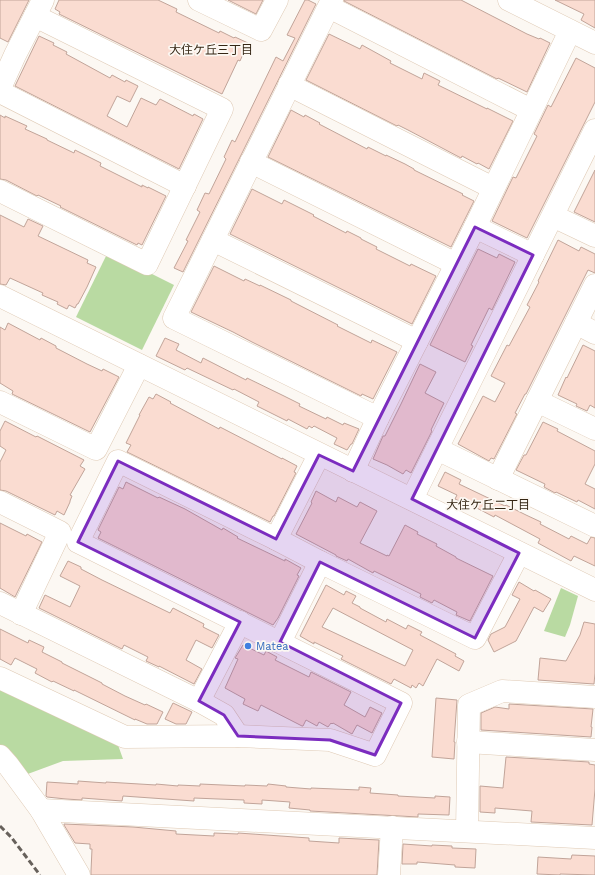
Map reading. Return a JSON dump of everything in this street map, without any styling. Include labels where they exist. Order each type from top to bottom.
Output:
[{"type":"street","points":[[199,0],[261,30],[277,0]]},
{"type":"street","points":[[509,0],[595,43]]},
{"type":"street","points":[[378,418],[174,318],[289,85],[331,3],[531,110]]},
{"type":"street","points":[[0,88],[8,51],[39,8],[222,109],[147,264],[0,191]]},
{"type":"street","points":[[353,471],[378,418],[475,227],[570,30]]},
{"type":"street","points":[[289,85],[493,188]]},
{"type":"street","points":[[0,92],[185,186]]},
{"type":"street","points":[[412,499],[595,130]]},
{"type":"street","points":[[251,162],[456,264]]},
{"type":"street","points":[[553,216],[595,236]]},
{"type":"street","points":[[475,227],[534,255]]},
{"type":"street","points":[[213,240],[417,341]]},
{"type":"street","points":[[498,479],[595,285]]},
{"type":"street","points":[[0,296],[595,590]]},
{"type":"street","points":[[576,323],[595,333]]},
{"type":"street","points":[[0,402],[96,448],[139,365]]},
{"type":"street","points":[[537,400],[595,429]]},
{"type":"street","points":[[437,449],[595,526]]},
{"type":"street","points":[[276,539],[319,454]]},
{"type":"street","points":[[0,678],[125,737],[238,736],[330,740],[375,755],[401,703],[78,542],[118,461],[474,638],[519,553]]},
{"type":"street","points":[[0,502],[60,532],[21,614]]},
{"type":"street","points":[[280,642],[320,562]]},
{"type":"street","points":[[0,603],[224,715],[238,736]]},
{"type":"street","points":[[199,702],[240,622]]},
{"type":"street","points":[[467,831],[469,705],[502,691],[595,697]]},
{"type":"street","points":[[468,742],[595,750]]},
{"type":"street","points":[[0,756],[41,810],[79,875]]},
{"type":"street","points":[[41,810],[595,838]]},
{"type":"street","points":[[389,875],[392,827]]},
{"type":"highlighted area","points":[[475,227],[533,255],[412,499],[519,553],[475,638],[320,562],[280,642],[401,703],[375,755],[330,740],[238,736],[224,715],[199,701],[240,622],[78,542],[118,461],[276,539],[319,455],[353,471]]},
{"type":"green space","points":[[108,252],[174,285],[142,350],[76,317]]},
{"type":"green space","points":[[561,588],[578,596],[565,637],[544,631]]},
{"type":"green space","points":[[0,686],[118,745],[123,759],[63,761],[25,775],[0,748]]},
{"type":"building","points":[[0,0],[29,0],[8,42],[0,38]]},
{"type":"building","points":[[59,0],[158,0],[177,9],[176,12],[219,33],[220,31],[248,43],[222,94],[59,14],[60,12],[55,9]]},
{"type":"building","points":[[228,0],[263,0],[256,14]]},
{"type":"building","points":[[305,0],[316,4],[183,272],[174,268],[188,241],[186,240],[200,212],[197,210],[205,193],[209,194],[226,159],[224,157],[232,140],[235,142],[276,57],[283,61],[295,38],[287,35]]},
{"type":"building","points":[[344,0],[461,0],[527,34],[550,43],[527,92],[498,78],[497,79]]},
{"type":"building","points":[[555,0],[595,0],[595,28],[581,20],[584,14]]},
{"type":"building","points":[[329,34],[360,49],[362,45],[391,61],[390,63],[422,79],[424,73],[440,81],[438,85],[513,121],[489,169],[462,156],[461,158],[306,80]]},
{"type":"building","points":[[39,36],[54,43],[53,45],[67,52],[66,54],[110,78],[112,75],[125,82],[126,80],[138,86],[130,102],[117,96],[107,116],[127,127],[141,98],[156,105],[160,99],[193,116],[194,114],[203,119],[179,169],[15,86]]},
{"type":"building","points":[[576,58],[595,68],[595,102],[527,238],[492,221],[513,177],[516,178],[537,136],[534,134],[548,105],[551,107]]},
{"type":"building","points":[[291,110],[304,117],[305,115],[367,149],[368,147],[405,164],[474,201],[451,247],[268,157]]},
{"type":"building","points":[[0,115],[27,126],[25,129],[74,153],[75,150],[101,163],[100,166],[142,187],[142,185],[148,187],[166,196],[142,245],[138,243],[137,245],[60,207],[61,206],[38,195],[37,196],[6,180],[0,179]]},
{"type":"building","points":[[595,170],[595,222],[574,212]]},
{"type":"building","points":[[252,189],[282,204],[284,200],[346,233],[347,231],[361,238],[377,247],[376,249],[410,266],[411,264],[436,276],[412,324],[230,234]]},
{"type":"building","points":[[0,215],[24,227],[28,219],[43,226],[38,236],[88,260],[87,263],[96,267],[75,308],[69,305],[67,309],[57,304],[58,302],[42,295],[43,293],[10,278],[6,285],[0,284]]},
{"type":"building","points":[[558,240],[579,251],[581,247],[595,254],[595,273],[588,270],[515,413],[517,414],[494,459],[491,458],[489,461],[458,444],[483,396],[495,402],[505,383],[491,376],[507,345],[509,346],[530,307],[527,305]]},
{"type":"building","points":[[478,249],[497,258],[499,254],[515,262],[492,310],[489,308],[471,345],[473,346],[465,362],[430,345]]},
{"type":"building","points":[[214,266],[244,281],[245,279],[260,285],[291,300],[371,343],[372,340],[397,352],[373,399],[362,394],[361,396],[191,312]]},
{"type":"building","points":[[8,323],[40,340],[41,338],[56,346],[56,348],[87,364],[102,371],[103,369],[119,377],[90,432],[12,394],[13,391],[0,383],[0,327],[5,330]]},
{"type":"building","points":[[165,338],[179,344],[176,350],[201,363],[203,358],[246,380],[247,378],[284,396],[300,404],[299,406],[326,419],[327,417],[343,425],[344,423],[359,429],[352,444],[347,450],[334,444],[337,438],[314,426],[312,428],[309,426],[307,429],[288,419],[287,421],[257,406],[259,402],[234,389],[233,390],[187,368],[185,370],[156,356]]},
{"type":"building","points":[[583,345],[595,351],[595,408],[590,405],[587,411],[576,406],[577,404],[558,395]]},
{"type":"building","points":[[420,364],[436,372],[425,393],[444,403],[411,473],[406,470],[403,474],[373,459],[383,436],[385,436]]},
{"type":"building","points":[[156,394],[219,429],[220,427],[297,466],[294,472],[296,473],[270,522],[127,452],[131,445],[126,443],[139,415],[149,397],[153,399]]},
{"type":"building","points":[[5,421],[84,460],[80,466],[85,469],[70,495],[72,496],[64,515],[57,511],[55,515],[6,491],[0,490],[0,462],[6,450],[0,446],[0,431]]},
{"type":"building","points":[[543,422],[595,451],[595,464],[585,484],[595,489],[595,509],[578,500],[577,502],[556,492],[555,493],[544,487],[545,484],[516,470],[524,455],[526,455]]},
{"type":"building","points":[[445,472],[461,480],[459,484],[541,522],[540,524],[569,539],[571,536],[587,544],[591,537],[595,538],[595,566],[574,556],[571,561],[538,543],[540,539],[495,515],[494,517],[471,505],[470,506],[455,499],[457,495],[438,486]]},
{"type":"building","points":[[126,482],[158,498],[159,497],[185,509],[222,530],[223,528],[238,537],[237,538],[285,561],[285,559],[301,568],[297,575],[299,576],[273,625],[98,538],[101,532],[98,530],[119,487],[123,489]]},
{"type":"building","points":[[316,491],[336,502],[338,497],[357,507],[360,502],[377,511],[360,543],[387,556],[389,556],[405,525],[418,532],[417,534],[437,544],[436,546],[456,558],[493,576],[470,621],[456,615],[457,612],[434,600],[432,603],[420,597],[421,594],[374,571],[373,573],[348,559],[347,561],[336,556],[296,534],[312,503],[311,502]]},
{"type":"building","points":[[0,523],[42,542],[15,597],[0,588]]},
{"type":"building","points":[[68,561],[102,580],[170,613],[173,608],[204,624],[203,627],[219,635],[212,648],[196,640],[186,660],[202,669],[194,684],[146,661],[148,657],[124,645],[122,649],[39,608],[45,595],[70,607],[80,586],[60,576]]},
{"type":"building","points":[[519,582],[551,599],[543,612],[534,607],[516,641],[494,652],[488,640],[491,634],[505,627],[520,599],[512,595]]},
{"type":"building","points":[[326,585],[344,595],[346,591],[356,596],[352,603],[386,622],[387,619],[406,629],[408,625],[422,632],[420,635],[456,654],[455,656],[464,661],[459,671],[437,659],[423,686],[419,683],[416,688],[412,685],[411,688],[394,679],[391,684],[341,659],[343,656],[314,642],[314,644],[300,636]],"holes":[[[333,608],[413,650],[405,666],[322,627]]]},
{"type":"building","points":[[584,622],[595,624],[594,684],[538,680],[540,658],[566,661],[580,635]]},
{"type":"building","points":[[0,629],[28,643],[29,640],[44,647],[42,652],[62,663],[125,696],[163,712],[157,724],[147,724],[135,720],[74,690],[53,681],[52,682],[35,673],[37,669],[15,658],[11,665],[0,659]]},
{"type":"building","points":[[243,645],[264,655],[266,651],[277,657],[275,660],[309,677],[311,672],[351,692],[344,705],[365,717],[370,707],[382,713],[372,733],[357,725],[352,734],[333,723],[331,723],[328,727],[319,722],[317,726],[306,720],[302,726],[261,705],[258,711],[243,704],[245,699],[225,688],[238,659],[235,658]]},
{"type":"building","points":[[436,698],[457,700],[454,759],[432,757]]},
{"type":"building","points":[[173,703],[192,712],[186,724],[176,724],[165,719]]},
{"type":"building","points":[[509,704],[593,709],[591,737],[481,730],[481,713],[495,707],[509,709]]},
{"type":"building","points":[[506,757],[589,762],[589,764],[595,765],[592,825],[531,822],[532,811],[495,808],[495,813],[480,812],[480,786],[503,788]]},
{"type":"building","points":[[78,781],[178,786],[200,786],[200,784],[267,786],[268,784],[311,789],[359,790],[359,787],[371,788],[370,793],[435,798],[435,796],[450,797],[449,815],[418,814],[418,817],[310,811],[289,808],[290,802],[262,800],[262,804],[244,803],[244,800],[194,798],[194,801],[123,796],[122,801],[82,798],[82,800],[66,799],[46,796],[47,782],[78,784]]},
{"type":"building","points":[[64,824],[133,827],[176,831],[176,834],[214,836],[214,833],[238,833],[309,838],[309,841],[339,843],[339,838],[379,840],[377,875],[91,875],[92,849],[90,849],[90,844],[75,843]]},
{"type":"building","points":[[403,844],[452,846],[452,848],[476,849],[475,868],[417,862],[417,864],[402,864]]},
{"type":"building","points":[[572,855],[595,856],[595,875],[537,874],[538,857],[571,859]]},
{"type":"railway","points":[[0,826],[11,837],[40,875]]},
{"type":"place","name":"Matea","points":[[248,646]]},
{"type":"district","name":"大住ケ丘三丁目","points":[[211,50]]},
{"type":"district","name":"大住ケ丘二丁目","points":[[488,505]]}]
